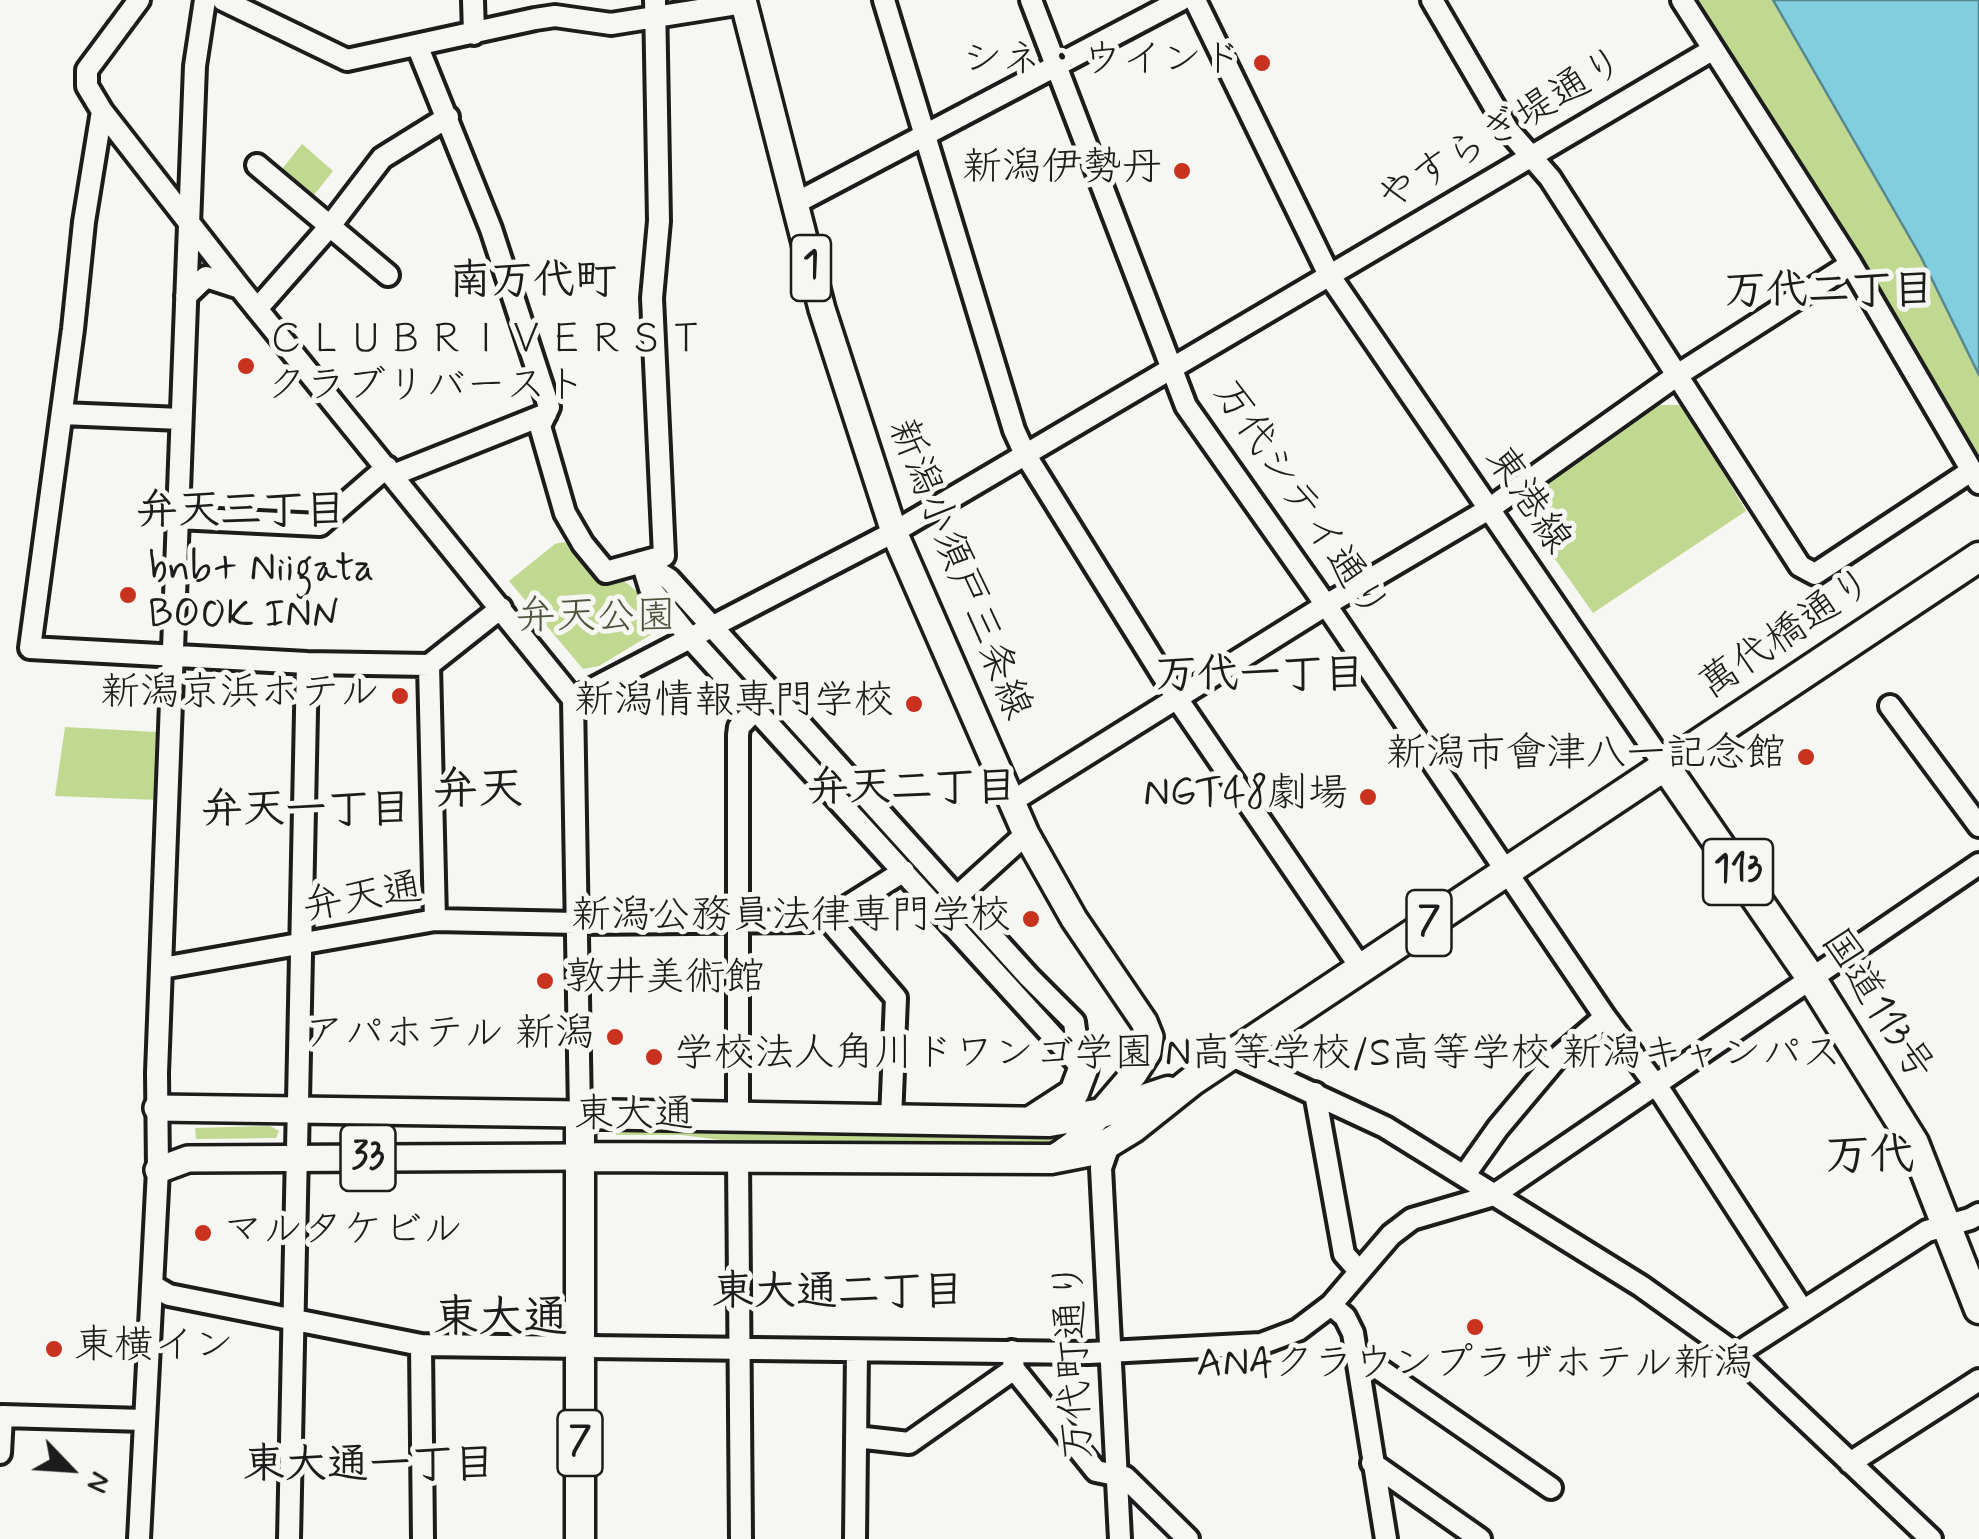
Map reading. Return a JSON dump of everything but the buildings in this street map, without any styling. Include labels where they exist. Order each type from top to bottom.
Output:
[{"type":"highway","name":"萬代橋通り","points":[[1108,1144],[1192,1080],[1979,557]]},
{"type":"highway","name":"国道113号","points":[[1666,766],[1811,978],[1914,1143],[1979,1309]]},
{"type":"highway","points":[[1028,1122],[1067,1099],[1078,1085],[1082,1069]]},
{"type":"highway","name":"萬代橋通り","points":[[1102,1113],[1192,1080]]},
{"type":"highway","name":"東大通","points":[[580,1114],[1028,1122],[1102,1113]]},
{"type":"highway","name":"7","points":[[580,1114],[580,1539]]},
{"type":"highway","name":"東大通","points":[[580,1158],[1051,1159],[1075,1157],[1108,1144]]},
{"type":"main road","name":"新潟小須戸三条線","points":[[743,2],[822,310],[894,532],[1026,834],[1097,956],[1148,1029],[1148,1052],[1134,1074],[1074,1144],[1051,1159]]},
{"type":"main road","points":[[1082,1069],[1113,1078],[1134,1074]]},
{"type":"main road","name":"東大通","points":[[157,1108],[580,1114]]},
{"type":"main road","name":"東大通","points":[[158,1170],[188,1159],[580,1158]]},
{"type":"street","points":[[139,0],[88,70],[87,86],[102,111],[240,288],[573,698],[580,1114]]},
{"type":"street","points":[[139,1539],[158,1170],[186,296],[196,66],[205,0]]},
{"type":"street","points":[[223,0],[348,60],[474,34],[554,8],[611,24],[655,9],[743,2]]},
{"type":"street","points":[[266,20],[276,0]]},
{"type":"street","points":[[472,0],[474,34]]},
{"type":"street","points":[[884,0],[1014,430],[1025,454],[1178,700],[1361,968]]},
{"type":"street","name":"万代シテイ通り","points":[[1030,0],[1186,406],[1654,1086],[1803,1311]]},
{"type":"street","points":[[794,204],[1180,0]]},
{"type":"street","name":"東港線","points":[[1194,0],[1329,276],[1666,766]]},
{"type":"street","points":[[1432,0],[1508,130],[1550,178],[1800,566],[1815,574],[1975,477],[1851,264],[1682,0]]},
{"type":"street","points":[[416,46],[448,117],[497,247],[549,406],[540,426],[566,513],[606,572],[664,556],[652,298],[659,222],[655,9]]},
{"type":"street","name":"やすらぎ堤通り","points":[[573,698],[894,532],[1712,50]]},
{"type":"street","points":[[102,111],[84,222],[30,648],[307,663],[428,665],[500,608]]},
{"type":"street","points":[[257,309],[330,226],[382,158],[448,117]]},
{"type":"street","points":[[257,165],[388,275]]},
{"type":"street","points":[[1010,802],[1489,508],[1679,374],[1851,264]]},
{"type":"street","points":[[186,296],[206,277],[240,288]]},
{"type":"street","points":[[62,414],[181,419]]},
{"type":"street","points":[[177,518],[320,524],[390,471],[546,414]]},
{"type":"street","points":[[642,562],[669,579],[903,859]]},
{"type":"street","points":[[642,562],[650,588],[756,709],[903,859],[1074,1022],[1076,1038],[1066,1045],[1060,1044],[1082,1069]]},
{"type":"street","points":[[290,1539],[307,663]]},
{"type":"street","points":[[428,665],[435,920]]},
{"type":"street","points":[[1890,706],[1979,826]]},
{"type":"street","points":[[738,1117],[738,735],[739,727],[756,709]]},
{"type":"street","points":[[949,904],[1026,834]]},
{"type":"street","points":[[892,1119],[896,998],[826,917],[903,859]]},
{"type":"street","points":[[152,1285],[169,1295],[421,1345],[742,1348],[1013,1360],[1261,1344],[1298,1330],[1331,1304],[1391,1235],[1412,1219],[1494,1195],[1979,864]]},
{"type":"street","name":"弁天通","points":[[162,968],[435,920],[577,924],[810,921],[826,917]]},
{"type":"street","points":[[1464,1176],[1556,1058],[1606,1018]]},
{"type":"street","points":[[1230,1055],[1384,1127],[1641,1286],[1736,1354],[1931,1539]]},
{"type":"street","points":[[1315,1093],[1344,1254],[1358,1272]]},
{"type":"street","points":[[1108,1144],[1132,1112],[1152,1097]]},
{"type":"street","points":[[1051,1159],[1077,1164],[1101,1178],[1133,1128]]},
{"type":"street","name":"万代町通り","points":[[1108,1144],[1101,1178],[1120,1539]]},
{"type":"street","points":[[738,1158],[742,1348],[740,1539]]},
{"type":"street","points":[[1736,1354],[1927,1231],[1979,1214]]},
{"type":"street","points":[[1331,1304],[1345,1318],[1353,1334],[1386,1539]]},
{"type":"street","points":[[421,1345],[423,1539]]},
{"type":"street","points":[[855,1539],[857,1351]]},
{"type":"street","points":[[1356,1353],[1551,1488]]},
{"type":"street","points":[[856,1438],[909,1443],[1013,1360]]},
{"type":"street","points":[[1013,1360],[1096,1471],[1125,1477],[1188,1539]]},
{"type":"street","points":[[1850,1464],[1979,1380]]},
{"type":"street","points":[[0,1453],[2,1416],[144,1420]]},
{"type":"street","points":[[1372,1463],[1480,1539]]},
{"type":"green space","points":[[1693,0],[1773,0],[1921,257],[1979,375],[1979,464],[1911,341]]},
{"type":"green space","points":[[302,144],[333,171],[311,199],[278,174]]},
{"type":"green space","points":[[1656,405],[1684,405],[1746,511],[1593,613],[1519,508],[1517,499]]},
{"type":"green space","name":"弁天公園","points":[[564,542],[628,584],[672,622],[599,666],[583,669],[509,581],[555,544]]},
{"type":"green space","points":[[65,727],[157,732],[158,800],[55,796]]},
{"type":"green space","points":[[270,1126],[279,1131],[276,1138],[196,1139],[195,1128]]},
{"type":"green space","points":[[616,1128],[1062,1130],[1063,1140],[1051,1146],[730,1141],[681,1135],[616,1135]]},
{"type":"water","points":[[1773,0],[1979,0],[1979,375],[1921,257]]},
{"type":"place","name":"シネ・ウインド","points":[[1262,63]]},
{"type":"place","name":"新潟伊勢丹","points":[[1182,171]]},
{"type":"place","name":"ＣＬＵＢＲＩＶＥＲＳＴ クラブリバースト","points":[[246,366]]},
{"type":"place","name":"bnb+ Niigata BOOK INN","points":[[128,595]]},
{"type":"place","name":"新潟京浜ホテル","points":[[400,696]]},
{"type":"place","name":"新潟情報専門学校","points":[[914,704]]},
{"type":"place","name":"新潟市會津八一記念館","points":[[1806,757]]},
{"type":"place","name":"NGT48劇場","points":[[1368,797]]},
{"type":"place","name":"新潟公務員法律専門学校","points":[[1031,919]]},
{"type":"place","name":"敦井美術館","points":[[545,981]]},
{"type":"place","name":"アパホテル 新潟","points":[[615,1037]]},
{"type":"place","name":"学校法人角川ドワンゴ学園 N高等学校/S高等学校 新潟キャンパス","points":[[654,1057]]},
{"type":"place","name":"マルタケビル","points":[[203,1233]]},
{"type":"place","name":"ANAクラウンプラザホテル新潟","points":[[1475,1327]]},
{"type":"place","name":"東横イン","points":[[54,1349]]},
{"type":"district","name":"南万代町","points":[[533,284]]},
{"type":"district","name":"万代二丁目","points":[[1829,294]]},
{"type":"district","name":"弁天三丁目","points":[[241,514]]},
{"type":"district","name":"万代一丁目","points":[[1260,678]]},
{"type":"district","name":"弁天二丁目","points":[[912,791]]},
{"type":"district","name":"弁天","points":[[478,794]]},
{"type":"district","name":"弁天一丁目","points":[[306,813]]},
{"type":"district","name":"万代","points":[[1870,1160]]},
{"type":"district","name":"東大通二丁目","points":[[838,1295]]},
{"type":"district","name":"東大通","points":[[501,1322]]},
{"type":"district","name":"東大通一丁目","points":[[369,1468]]}]
